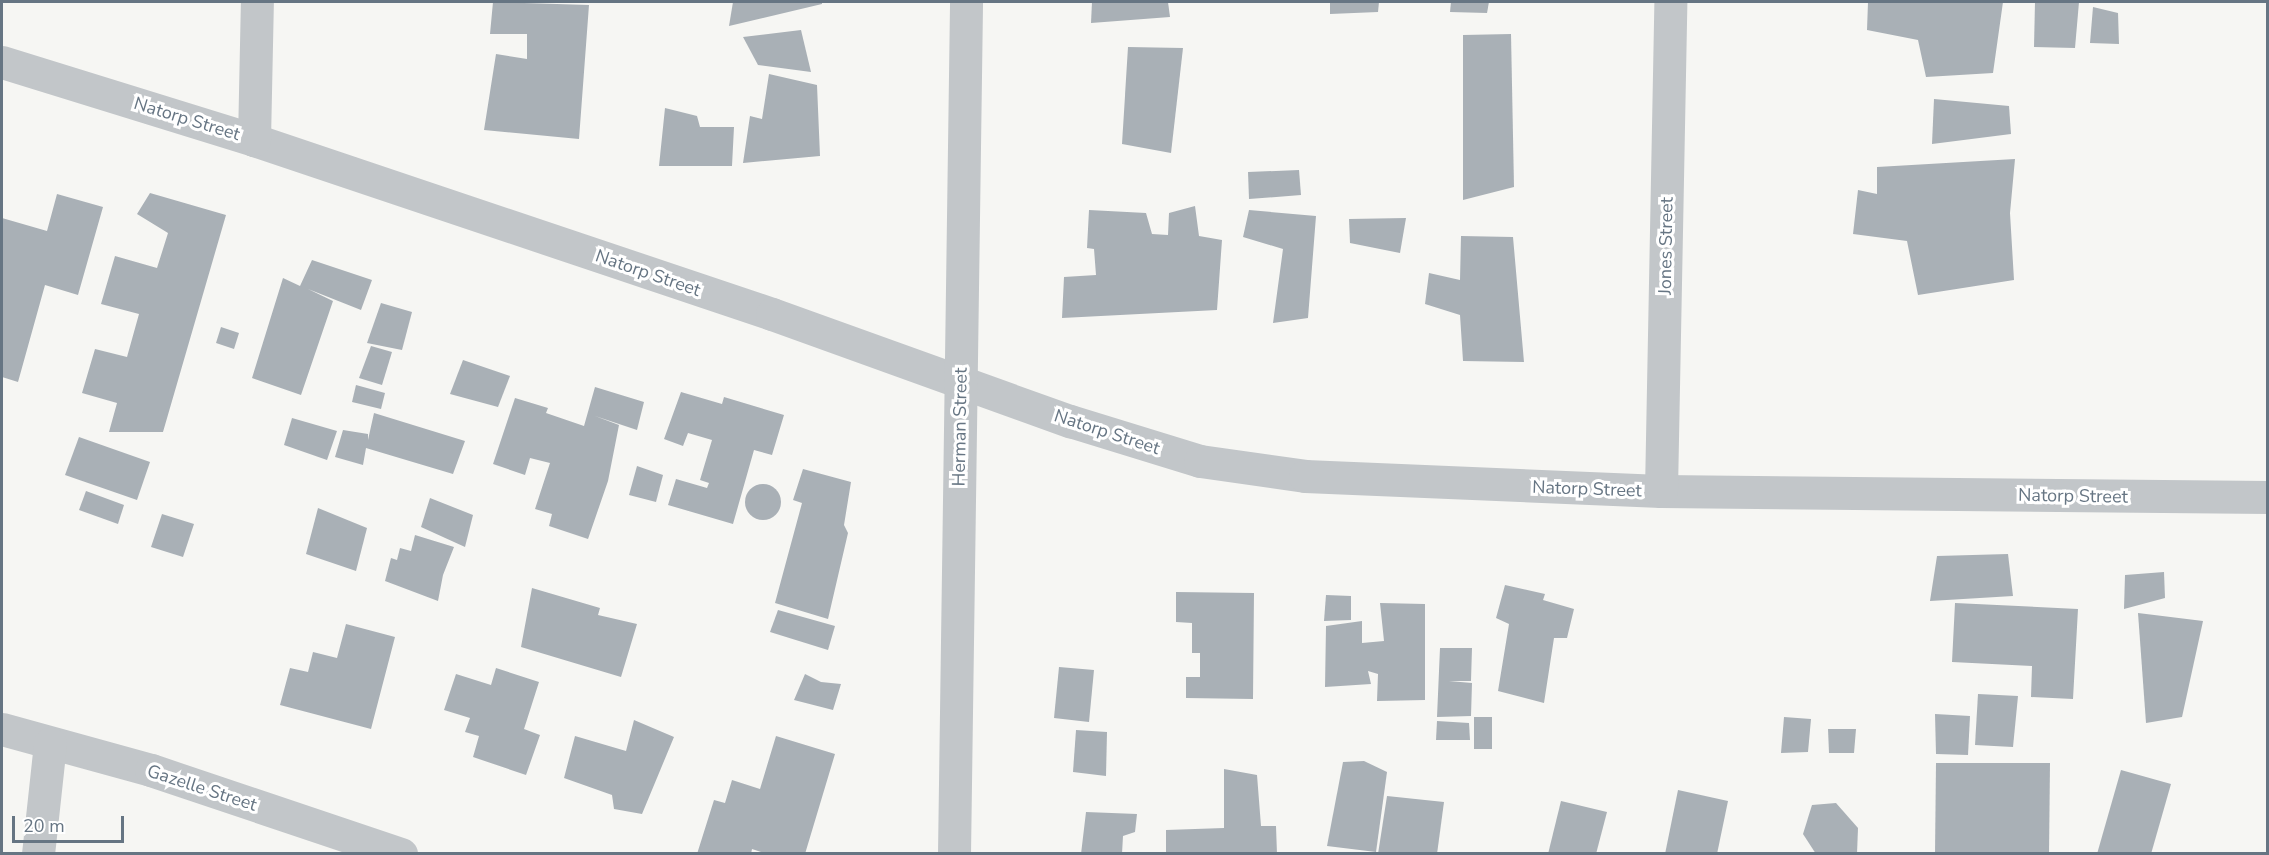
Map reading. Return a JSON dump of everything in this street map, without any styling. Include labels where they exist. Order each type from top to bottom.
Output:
[{"type":"street","points":[[254,140],[257,2]]},
{"type":"street","name":"Herman Street","points":[[954,854],[966,2]]},
{"type":"street","name":"Jones Street","points":[[1661,491],[1670,2]]},
{"type":"street","name":"Natorp Street","points":[[2,62],[254,140],[772,314],[1145,445],[1200,460],[1255,470],[1328,477],[1661,491],[2268,497]]},
{"type":"street","name":"Gazelle Street","points":[[2,729],[151,771],[401,854]]},
{"type":"street","points":[[38,854],[50,744]]},
{"type":"building","points":[[493,2],[589,5],[579,139],[484,130],[496,54],[527,59],[527,34],[490,34]]},
{"type":"building","points":[[733,2],[822,2],[822,4],[729,26]]},
{"type":"building","points":[[1092,2],[1168,2],[1170,17],[1091,23]]},
{"type":"building","points":[[1330,2],[1379,2],[1378,12],[1330,14]]},
{"type":"building","points":[[1451,2],[1489,2],[1487,13],[1450,12]]},
{"type":"building","points":[[1868,2],[2003,2],[1993,73],[1926,77],[1918,40],[1867,30]]},
{"type":"building","points":[[2035,2],[2079,2],[2075,48],[2034,47]]},
{"type":"building","points":[[2093,7],[2118,13],[2119,44],[2090,43]]},
{"type":"building","points":[[801,30],[811,72],[758,65],[743,37]]},
{"type":"building","points":[[1511,34],[1514,187],[1463,200],[1463,35]]},
{"type":"building","points":[[1128,47],[1183,48],[1171,153],[1122,144]]},
{"type":"building","points":[[769,74],[817,85],[820,156],[743,163],[750,116],[762,119]]},
{"type":"building","points":[[1934,99],[2009,106],[2011,134],[1932,144]]},
{"type":"building","points":[[665,108],[697,116],[700,127],[734,127],[732,166],[659,166]]},
{"type":"building","points":[[2015,159],[2010,213],[2014,280],[1918,295],[1907,241],[1853,234],[1858,190],[1877,194],[1877,167]]},
{"type":"building","points":[[1299,170],[1301,195],[1249,199],[1248,172]]},
{"type":"building","points":[[150,193],[226,215],[163,432],[109,432],[117,403],[82,393],[95,349],[127,357],[139,314],[101,304],[115,256],[157,268],[168,233],[137,214]]},
{"type":"building","points":[[57,194],[103,207],[78,295],[45,285],[18,382],[2,377],[2,218],[47,231]]},
{"type":"building","points":[[1195,206],[1199,236],[1222,240],[1217,310],[1062,318],[1064,277],[1096,275],[1094,249],[1087,248],[1089,210],[1146,213],[1152,234],[1168,235],[1169,213]]},
{"type":"building","points":[[1249,210],[1316,216],[1308,318],[1273,323],[1283,249],[1243,237]]},
{"type":"building","points":[[1406,218],[1400,253],[1350,243],[1349,219]]},
{"type":"building","points":[[1461,236],[1513,237],[1524,362],[1463,361],[1460,315],[1425,304],[1429,273],[1460,280]]},
{"type":"building","points":[[312,260],[372,280],[361,310],[308,289],[333,301],[301,395],[252,378],[283,278],[300,286]]},
{"type":"building","points":[[381,303],[412,312],[402,350],[367,343]]},
{"type":"building","points":[[221,327],[239,333],[234,349],[216,343]]},
{"type":"building","points":[[371,346],[392,352],[382,385],[359,378]]},
{"type":"building","points":[[463,360],[510,376],[498,407],[450,394]]},
{"type":"building","points":[[356,385],[385,393],[381,409],[352,402]]},
{"type":"building","points":[[595,387],[644,402],[637,430],[595,416],[619,425],[608,481],[588,539],[549,526],[552,514],[535,509],[550,463],[530,458],[525,475],[493,464],[515,398],[548,408],[546,413],[584,426]]},
{"type":"building","points":[[681,392],[722,404],[724,397],[784,415],[772,455],[754,450],[733,524],[668,505],[676,479],[707,488],[709,483],[700,480],[712,440],[688,433],[683,446],[664,439]]},
{"type":"building","points":[[374,413],[465,441],[453,474],[366,448],[363,465],[335,457],[343,430],[368,434],[368,440]]},
{"type":"building","points":[[292,418],[337,431],[327,460],[284,445]]},
{"type":"building","points":[[79,437],[150,462],[137,500],[65,475]]},
{"type":"building","points":[[637,466],[663,475],[656,502],[629,495]]},
{"type":"building","points":[[803,469],[851,482],[844,525],[848,533],[828,619],[775,603],[802,503],[793,500]]},
{"type":"building","points":[[763,484],[776,489],[781,502],[776,515],[763,520],[750,515],[745,502],[750,489]]},
{"type":"building","points":[[86,491],[124,505],[118,524],[79,510]]},
{"type":"building","points":[[430,498],[473,515],[465,547],[421,527]]},
{"type":"building","points":[[318,508],[367,528],[356,571],[306,554]]},
{"type":"building","points":[[162,514],[194,524],[183,557],[151,547]]},
{"type":"building","points":[[415,535],[454,547],[443,575],[438,601],[385,581],[391,558],[397,560],[400,548],[411,551]]},
{"type":"building","points":[[2008,554],[2013,596],[1930,601],[1937,556]]},
{"type":"building","points":[[2164,572],[2165,598],[2124,609],[2125,575]]},
{"type":"building","points":[[1505,585],[1545,594],[1543,600],[1574,609],[1567,638],[1554,638],[1544,703],[1498,691],[1509,624],[1496,618]]},
{"type":"building","points":[[532,588],[600,608],[598,615],[637,624],[621,677],[521,647]]},
{"type":"building","points":[[1176,592],[1254,593],[1253,699],[1186,698],[1186,677],[1200,677],[1200,653],[1192,653],[1192,623],[1176,622]]},
{"type":"building","points":[[1326,595],[1351,596],[1351,620],[1324,621]]},
{"type":"building","points":[[1380,603],[1425,604],[1425,700],[1377,701],[1378,674],[1368,671],[1371,684],[1325,687],[1326,626],[1362,621],[1362,643],[1384,641]]},
{"type":"building","points":[[1955,603],[2078,609],[2073,699],[2031,697],[2032,666],[1952,662]]},
{"type":"building","points":[[778,610],[835,626],[828,650],[770,632]]},
{"type":"building","points":[[2138,613],[2203,621],[2182,717],[2146,723]]},
{"type":"building","points":[[346,624],[395,637],[371,729],[280,705],[290,668],[308,672],[313,652],[337,658]]},
{"type":"building","points":[[1440,648],[1472,648],[1471,681],[1449,681],[1472,683],[1471,716],[1437,717]]},
{"type":"building","points":[[1059,667],[1094,670],[1089,722],[1054,718]]},
{"type":"building","points":[[496,668],[539,682],[524,729],[540,735],[526,775],[473,757],[479,736],[465,732],[470,718],[444,710],[456,674],[491,685]]},
{"type":"building","points":[[805,674],[821,682],[841,684],[833,710],[794,700]]},
{"type":"building","points":[[1978,694],[2018,696],[2013,747],[1975,745]]},
{"type":"building","points":[[1935,714],[1970,716],[1968,755],[1936,754]]},
{"type":"building","points":[[1474,717],[1492,717],[1492,749],[1474,749]]},
{"type":"building","points":[[1784,717],[1811,719],[1808,752],[1781,753]]},
{"type":"building","points":[[634,720],[674,737],[642,814],[614,809],[612,795],[564,778],[575,736],[626,751]]},
{"type":"building","points":[[1437,721],[1469,723],[1470,740],[1436,740]]},
{"type":"building","points":[[1828,729],[1856,729],[1854,753],[1829,753]]},
{"type":"building","points":[[1076,730],[1107,732],[1106,776],[1073,772]]},
{"type":"building","points":[[776,736],[835,754],[805,854],[767,854],[752,849],[751,854],[697,854],[714,800],[725,803],[732,780],[760,789]]},
{"type":"building","points":[[1364,761],[1387,772],[1376,852],[1327,846],[1343,762]]},
{"type":"building","points":[[1936,763],[2050,763],[2049,854],[1935,854]]},
{"type":"building","points":[[1224,769],[1257,775],[1261,826],[1276,826],[1277,854],[1166,854],[1166,830],[1224,828]]},
{"type":"building","points":[[2121,770],[2171,784],[2151,854],[2097,854]]},
{"type":"building","points":[[1678,790],[1728,801],[1717,854],[1665,854]]},
{"type":"building","points":[[1387,796],[1444,802],[1437,854],[1378,854]]},
{"type":"building","points":[[1561,801],[1607,812],[1596,854],[1548,854]]},
{"type":"building","points":[[1836,803],[1858,828],[1857,854],[1816,854],[1803,834],[1812,805]]},
{"type":"building","points":[[1086,812],[1137,814],[1135,832],[1123,836],[1122,854],[1081,854]]}]
